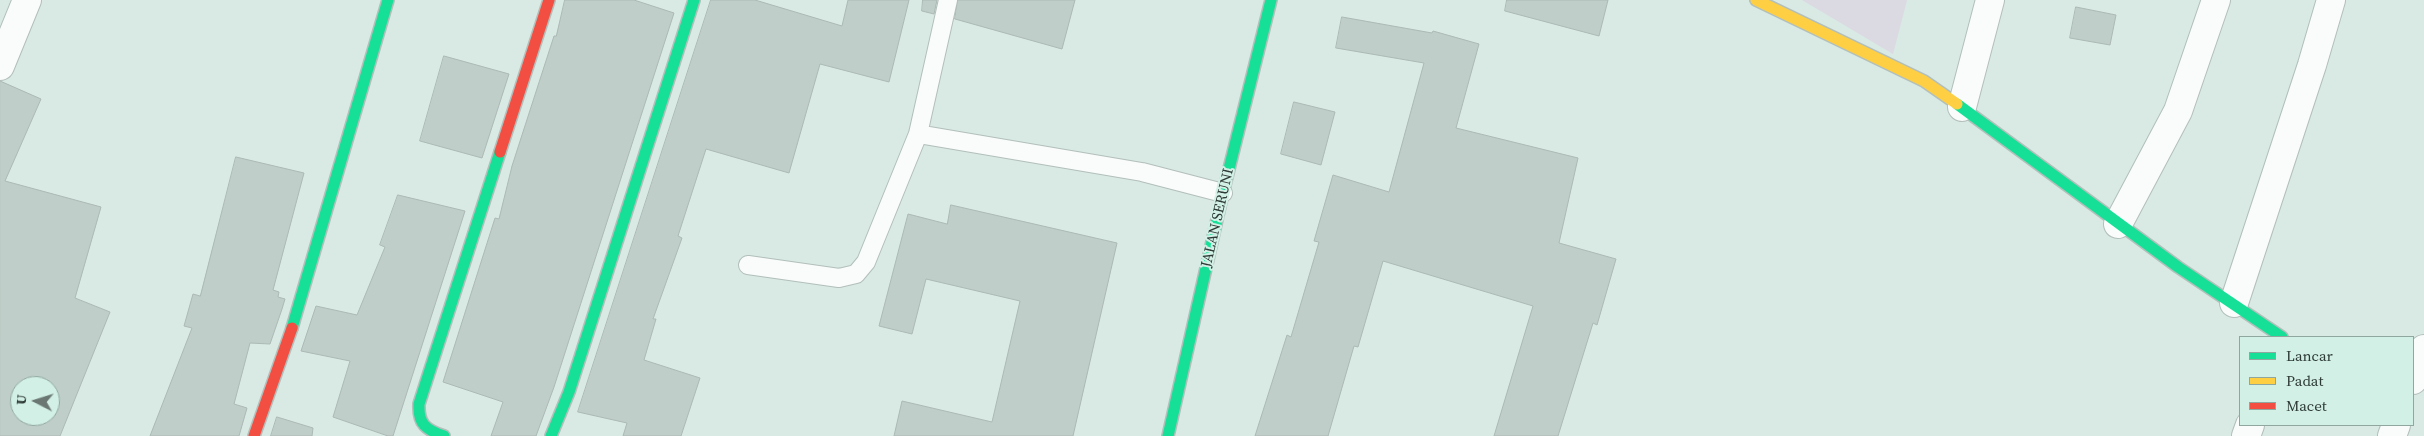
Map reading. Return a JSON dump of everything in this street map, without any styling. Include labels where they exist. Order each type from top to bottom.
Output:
[{"type":"street","points":[[0,66],[27,0]]},
{"type":"street","points":[[254,436],[297,314],[388,0]]},
{"type":"street","points":[[444,436],[429,430],[421,424],[417,417],[418,404],[549,0]]},
{"type":"street","points":[[551,436],[569,392],[694,0]]},
{"type":"street","name":"JALAN SERUNI","points":[[1168,436],[1223,193],[1271,0]]},
{"type":"street","points":[[1756,0],[1924,81],[1962,106],[2178,267],[2234,302],[2281,336]]},
{"type":"street","points":[[1962,106],[1990,0]]},
{"type":"street","points":[[2118,224],[2178,111],[2216,0]]},
{"type":"street","points":[[2234,302],[2312,65],[2331,0]]},
{"type":"street","points":[[2414,377],[2424,349]]},
{"type":"lane","points":[[748,265],[840,278],[856,274],[866,262],[918,134],[948,0]]},
{"type":"lane","points":[[918,134],[1154,175],[1223,193]]},
{"type":"shaded area","points":[[1802,0],[1907,0],[1893,54]]},
{"type":"building","points":[[565,0],[634,0],[674,13],[554,387],[536,436],[491,436],[503,402],[443,382],[495,218],[499,219],[512,166],[554,36],[556,36]]},
{"type":"building","points":[[711,0],[755,0],[842,26],[848,0],[909,0],[889,82],[820,64],[789,173],[706,149],[678,236],[682,238],[653,319],[656,319],[644,360],[700,378],[681,436],[623,436],[627,423],[578,412]]},
{"type":"building","points":[[923,0],[937,0],[934,14],[922,11]]},
{"type":"building","points":[[958,0],[1075,0],[1062,49],[955,19]]},
{"type":"building","points":[[1507,0],[1608,0],[1599,36],[1505,11]]},
{"type":"building","points":[[2076,7],[2116,15],[2110,45],[2070,38]]},
{"type":"building","points":[[1342,17],[1432,33],[1433,31],[1479,44],[1456,128],[1578,158],[1559,243],[1616,259],[1597,325],[1593,323],[1558,436],[1494,436],[1533,306],[1383,261],[1358,347],[1354,346],[1328,436],[1255,436],[1287,335],[1291,337],[1319,242],[1314,241],[1333,175],[1389,192],[1424,63],[1336,48]]},
{"type":"building","points":[[444,56],[509,74],[482,158],[420,141]]},
{"type":"building","points":[[0,81],[41,99],[5,181],[101,207],[75,298],[110,312],[60,436],[0,436]]},
{"type":"building","points":[[1294,102],[1335,112],[1321,165],[1281,154]]},
{"type":"building","points":[[236,157],[304,173],[273,290],[279,292],[278,297],[285,299],[282,309],[270,344],[250,343],[234,404],[247,408],[239,436],[150,436],[192,328],[184,326],[193,294],[200,296]]},
{"type":"building","points":[[398,195],[465,211],[393,436],[388,436],[333,417],[350,361],[301,351],[316,306],[357,315],[385,247],[380,245]]},
{"type":"building","points":[[951,205],[1117,243],[1073,436],[894,436],[902,401],[992,422],[1020,301],[926,279],[912,334],[879,326],[908,214],[947,224]]},
{"type":"building","points":[[277,417],[313,428],[312,436],[271,436]]},
{"type":"traffic: fast","points":[[292,328],[388,0]]},
{"type":"traffic: fast","points":[[551,436],[569,392],[694,0]]},
{"type":"traffic: fast","points":[[1168,436],[1223,193],[1271,0]]},
{"type":"traffic: fast","points":[[1957,104],[2178,267],[2281,336]]},
{"type":"traffic: fast","points":[[444,436],[428,429],[424,425],[420,417],[419,404],[500,152]]},
{"type":"traffic: slow","points":[[1756,0],[1924,81],[1957,104]]},
{"type":"traffic: jam","points":[[500,152],[549,0]]},
{"type":"traffic: jam","points":[[254,436],[292,328]]}]
